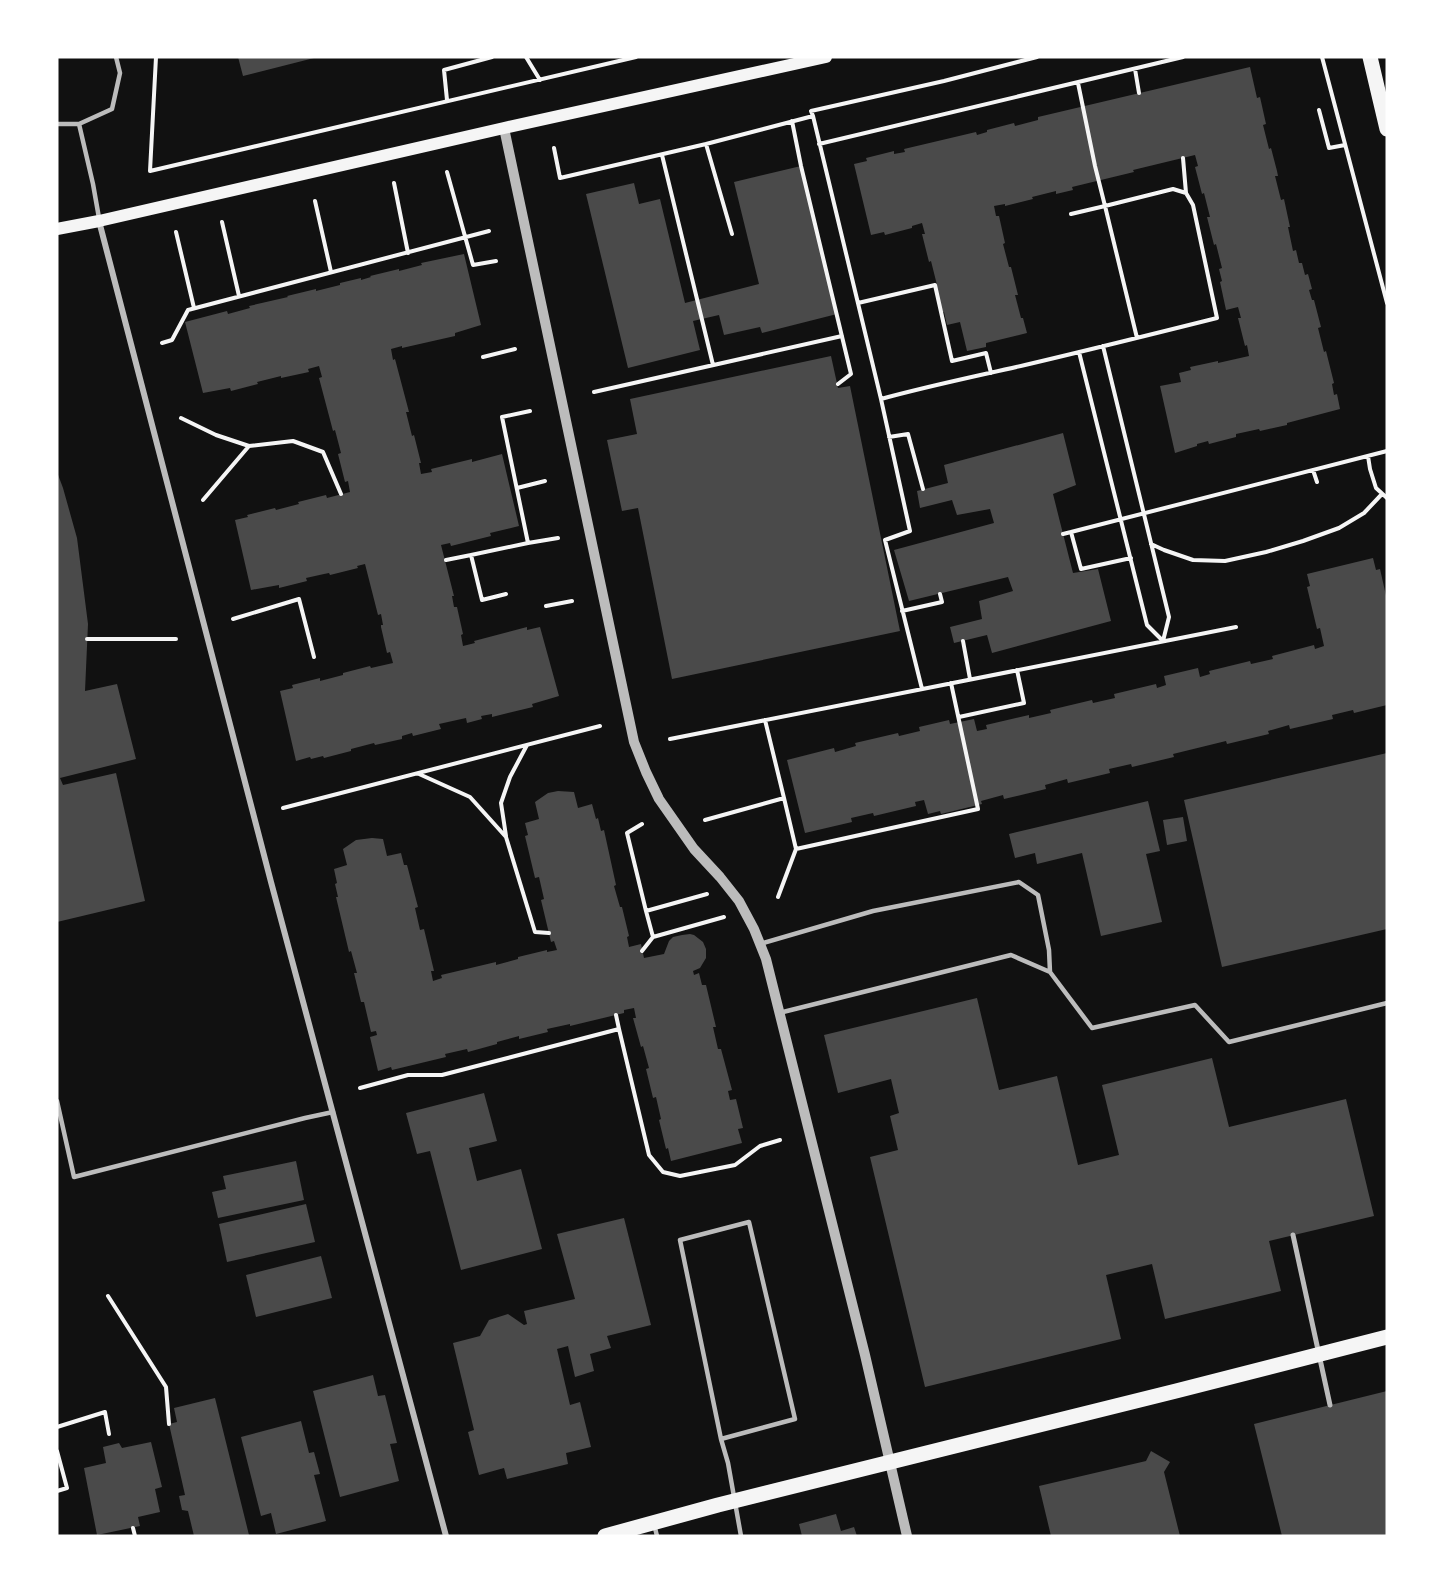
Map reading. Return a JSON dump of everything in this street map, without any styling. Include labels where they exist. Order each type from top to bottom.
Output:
[{"type":"main road","points":[[57,229],[826,57]]},
{"type":"main road","points":[[1370,57],[1387,129]]},
{"type":"main road","points":[[605,1536],[655,1529],[735,1501],[1387,1337]]},
{"type":"street","points":[[504,128],[634,742],[659,799],[694,849],[739,901],[766,959],[865,1355],[907,1536]]},
{"type":"street","points":[[99,221],[274,894],[446,1536]]},
{"type":"street","points":[[1293,1235],[1330,1405]]},
{"type":"lane","points":[[57,124],[79,124],[112,109],[120,73],[116,57]]},
{"type":"lane","points":[[79,124],[99,221]]},
{"type":"lane","points":[[760,944],[873,911],[1019,882],[1038,895],[1049,950],[1050,972]]},
{"type":"lane","points":[[779,1013],[1011,955],[1050,972],[1092,1028],[1195,1005],[1229,1042],[1387,1003]]},
{"type":"lane","points":[[57,1101],[74,1177],[333,1112]]},
{"type":"lane","points":[[721,1439],[795,1419],[749,1222],[680,1240],[721,1439],[728,1463],[741,1536]]},
{"type":"path","points":[[156,57],[150,171],[636,57]]},
{"type":"path","points":[[447,100],[444,70],[492,57]]},
{"type":"path","points":[[525,57],[540,80]]},
{"type":"path","points":[[922,689],[885,540],[910,531],[812,111],[1037,57]]},
{"type":"path","points":[[819,144],[1183,57]]},
{"type":"path","points":[[1322,57],[1387,303]]},
{"type":"path","points":[[1135,69],[1139,93]]},
{"type":"path","points":[[1078,83],[1095,166],[1137,338]]},
{"type":"path","points":[[1319,110],[1329,148],[1345,145]]},
{"type":"path","points":[[554,148],[560,178],[813,116]]},
{"type":"path","points":[[792,121],[851,374],[838,384]]},
{"type":"path","points":[[706,144],[732,234]]},
{"type":"path","points":[[662,154],[713,365]]},
{"type":"path","points":[[881,399],[1217,318],[1193,205],[1186,193],[1183,158]]},
{"type":"path","points":[[447,172],[473,265],[496,261]]},
{"type":"path","points":[[394,183],[408,252]]},
{"type":"path","points":[[1071,214],[1173,189],[1186,193]]},
{"type":"path","points":[[315,201],[331,272]]},
{"type":"path","points":[[222,222],[239,296]]},
{"type":"path","points":[[162,343],[172,340],[188,310],[489,231]]},
{"type":"path","points":[[176,232],[194,308]]},
{"type":"path","points":[[858,303],[935,285],[952,360],[986,353],[990,373]]},
{"type":"path","points":[[594,392],[842,336]]},
{"type":"path","points":[[1103,346],[1169,617],[1163,641]]},
{"type":"path","points":[[483,357],[515,349]]},
{"type":"path","points":[[1079,352],[1147,625],[1163,641]]},
{"type":"path","points":[[528,543],[502,417],[530,411]]},
{"type":"path","points":[[182,418],[216,435],[249,446],[293,441],[323,452],[341,494]]},
{"type":"path","points":[[889,437],[908,434],[923,489]]},
{"type":"path","points":[[203,500],[249,446]]},
{"type":"path","points":[[1063,534],[1387,451]]},
{"type":"path","points":[[1368,456],[1376,488],[1387,498]]},
{"type":"path","points":[[1313,470],[1317,482]]},
{"type":"path","points":[[516,488],[545,481]]},
{"type":"path","points":[[1151,544],[1193,560],[1225,561],[1266,552],[1339,528],[1364,513],[1382,494]]},
{"type":"path","points":[[1071,532],[1081,569],[1131,558]]},
{"type":"path","points":[[446,560],[558,538]]},
{"type":"path","points":[[471,555],[482,600],[506,594]]},
{"type":"path","points":[[903,611],[942,602],[940,594]]},
{"type":"path","points":[[233,619],[299,600],[314,657]]},
{"type":"path","points":[[546,606],[572,601]]},
{"type":"path","points":[[670,739],[1236,627]]},
{"type":"path","points":[[87,639],[176,639]]},
{"type":"path","points":[[963,641],[970,679]]},
{"type":"path","points":[[959,717],[1024,703],[1017,670]]},
{"type":"path","points":[[796,849],[978,809],[951,683]]},
{"type":"path","points":[[765,720],[796,849],[778,897]]},
{"type":"path","points":[[284,808],[600,726]]},
{"type":"path","points":[[527,746],[510,777],[501,803],[506,837],[535,932],[549,933]]},
{"type":"path","points":[[418,774],[470,797],[506,837]]},
{"type":"path","points":[[705,820],[784,798]]},
{"type":"path","points":[[642,824],[627,833],[653,937]]},
{"type":"path","points":[[646,911],[707,894]]},
{"type":"path","points":[[642,951],[653,937],[724,917]]},
{"type":"path","points":[[616,1015],[649,1155],[663,1172],[680,1176],[735,1165],[760,1146],[780,1140]]},
{"type":"path","points":[[360,1088],[408,1075],[442,1075],[619,1029]]},
{"type":"path","points":[[108,1296],[166,1386],[169,1424]]},
{"type":"path","points":[[57,1427],[105,1412],[110,1434]]},
{"type":"path","points":[[57,1451],[67,1488],[57,1491]]},
{"type":"path","points":[[133,1528],[135,1536]]},
{"type":"building","points":[[238,57],[314,57],[314,58],[243,76]]},
{"type":"building","points":[[1250,67],[1257,98],[1260,97],[1266,124],[1263,125],[1277,171],[1278,176],[1275,176],[1281,200],[1284,199],[1293,251],[1296,250],[1305,275],[1308,274],[1312,289],[1309,290],[1321,327],[1318,328],[1334,383],[1332,384],[1334,395],[1337,394],[1340,409],[1287,423],[1287,425],[1236,434],[1236,437],[1209,444],[1208,441],[1175,453],[1160,386],[1181,382],[1179,373],[1191,370],[1190,367],[1249,356],[1238,318],[1241,318],[1238,307],[1226,310],[1220,282],[1222,281],[1219,269],[1222,268],[1207,217],[1210,217],[1204,193],[1202,194],[1195,167],[1198,166],[1195,155],[1072,187],[1073,190],[1056,194],[1056,191],[1005,206],[1005,204],[994,206],[996,216],[999,216],[1005,243],[1003,244],[1018,295],[1015,295],[1027,333],[986,343],[986,347],[967,351],[960,322],[947,325],[944,312],[941,313],[935,285],[937,285],[922,234],[925,234],[922,223],[885,235],[884,232],[871,235],[854,164],[867,161],[866,158],[894,151],[894,154],[905,152],[904,149],[976,132],[977,135],[1014,123],[1015,126],[1038,120],[1038,117]]},
{"type":"building","points":[[801,166],[837,314],[762,333],[760,327],[724,335],[719,315],[693,321],[700,350],[628,368],[586,194],[634,183],[639,204],[660,199],[685,303],[759,284],[734,182]]},
{"type":"building","points":[[464,254],[481,325],[455,333],[455,336],[391,349],[393,360],[395,359],[409,412],[406,412],[421,463],[419,463],[421,474],[432,472],[431,469],[502,454],[519,526],[451,546],[450,543],[441,545],[454,596],[452,596],[454,607],[457,607],[463,634],[461,635],[463,646],[527,627],[527,630],[540,627],[559,696],[532,704],[533,707],[492,717],[492,714],[481,716],[482,719],[467,723],[466,718],[439,724],[441,729],[413,736],[412,733],[402,736],[402,739],[375,745],[374,743],[324,758],[323,756],[311,759],[310,757],[296,761],[280,691],[293,688],[292,685],[320,678],[320,681],[370,666],[371,668],[393,663],[390,652],[387,653],[381,627],[383,625],[381,614],[378,615],[365,564],[330,575],[329,573],[306,578],[307,581],[279,588],[279,585],[251,590],[235,520],[326,495],[327,498],[350,492],[348,481],[345,482],[338,454],[341,453],[319,378],[322,377],[319,366],[308,369],[309,372],[281,378],[281,376],[231,391],[230,388],[203,393],[185,322],[227,311],[228,314],[287,296],[316,289],[316,291],[340,285],[340,283],[361,278],[361,280]]},
{"type":"building","points":[[831,356],[838,388],[850,386],[900,631],[672,679],[638,508],[622,511],[607,440],[637,434],[630,399]]},
{"type":"building","points":[[1063,433],[1076,485],[1053,494],[1073,573],[1098,569],[1111,621],[992,653],[987,635],[954,643],[950,627],[982,619],[979,601],[1013,591],[1008,577],[909,601],[894,550],[994,523],[990,509],[957,515],[952,500],[920,508],[917,491],[948,483],[944,465]]},
{"type":"building","points":[[57,472],[77,538],[88,624],[85,691],[117,684],[136,759],[60,778],[63,785],[116,773],[145,901],[57,922]]},
{"type":"building","points":[[1373,558],[1376,570],[1380,569],[1387,600],[1387,705],[1354,713],[1353,710],[1332,715],[1333,719],[1290,729],[1289,725],[1268,731],[1269,734],[1227,744],[1226,741],[1132,767],[1131,764],[1109,769],[1110,773],[1068,783],[1067,779],[1045,785],[1046,789],[1004,799],[1003,795],[981,801],[982,804],[941,814],[940,811],[928,814],[924,800],[915,802],[916,806],[874,816],[873,813],[851,818],[852,822],[805,833],[787,760],[834,748],[835,752],[856,746],[855,743],[898,733],[899,736],[920,731],[919,727],[949,720],[950,724],[974,719],[977,731],[987,729],[986,725],[1029,715],[1029,718],[1051,713],[1050,710],[1092,700],[1093,703],[1115,698],[1114,694],[1156,684],[1157,688],[1166,685],[1164,676],[1198,668],[1200,677],[1210,674],[1209,671],[1250,661],[1251,664],[1273,659],[1272,656],[1314,645],[1315,649],[1324,646],[1320,628],[1317,629],[1307,587],[1310,586],[1307,574]]},
{"type":"building","points":[[1387,753],[1387,929],[1222,967],[1184,800]]},
{"type":"building","points":[[574,792],[578,808],[592,804],[601,831],[604,830],[616,885],[614,886],[629,936],[627,937],[629,947],[641,944],[644,958],[664,954],[673,937],[690,934],[703,942],[706,958],[700,968],[693,971],[694,975],[699,973],[702,985],[706,985],[716,1027],[713,1027],[718,1049],[721,1049],[732,1090],[728,1091],[730,1100],[736,1099],[743,1128],[738,1129],[742,1143],[671,1161],[659,1120],[661,1119],[656,1097],[653,1098],[646,1069],[649,1068],[633,1018],[636,1018],[634,1008],[624,1010],[624,1013],[547,1029],[548,1032],[519,1039],[519,1036],[468,1052],[467,1049],[445,1054],[446,1057],[392,1070],[391,1067],[378,1071],[370,1037],[377,1035],[376,1031],[371,1032],[364,1002],[361,1002],[354,973],[357,973],[351,951],[349,952],[336,897],[338,897],[334,869],[347,865],[343,849],[356,840],[372,838],[383,839],[387,856],[401,853],[404,865],[407,865],[418,907],[415,908],[420,930],[424,929],[434,971],[431,971],[433,981],[442,978],[441,975],[496,962],[496,965],[547,950],[547,952],[557,950],[554,941],[551,942],[541,900],[544,899],[539,877],[535,878],[525,836],[528,835],[525,823],[539,819],[535,802],[548,793]]},
{"type":"building","points":[[1148,801],[1160,851],[1146,854],[1162,922],[1101,936],[1082,853],[1037,864],[1035,853],[1015,858],[1009,834]]},
{"type":"building","points":[[1183,817],[1187,841],[1167,845],[1163,820]]},
{"type":"building","points":[[977,998],[999,1090],[1057,1076],[1078,1165],[1119,1155],[1102,1085],[1212,1058],[1229,1127],[1346,1099],[1374,1216],[1269,1241],[1281,1291],[1165,1319],[1152,1264],[1106,1275],[1121,1339],[925,1387],[870,1157],[898,1150],[890,1116],[899,1113],[891,1079],[838,1093],[824,1035]]},
{"type":"building","points":[[484,1093],[497,1141],[469,1148],[477,1181],[521,1169],[542,1249],[461,1270],[430,1151],[417,1154],[406,1113]]},
{"type":"building","points":[[296,1161],[304,1200],[218,1218],[212,1192],[226,1189],[223,1176]]},
{"type":"building","points":[[306,1204],[315,1242],[227,1262],[219,1224]]},
{"type":"building","points":[[624,1218],[651,1325],[607,1336],[611,1348],[590,1354],[594,1371],[575,1377],[568,1346],[557,1349],[570,1405],[580,1402],[591,1447],[566,1453],[568,1464],[507,1479],[504,1468],[479,1475],[468,1432],[474,1430],[453,1343],[480,1336],[489,1320],[508,1314],[524,1325],[527,1324],[524,1311],[575,1299],[557,1234]]},
{"type":"building","points":[[321,1256],[332,1298],[256,1317],[246,1275]]},
{"type":"building","points":[[373,1375],[378,1396],[385,1395],[397,1443],[390,1444],[399,1481],[340,1497],[313,1391]]},
{"type":"building","points":[[1387,1391],[1387,1536],[1282,1536],[1254,1424]]},
{"type":"building","points":[[215,1398],[249,1535],[246,1536],[194,1536],[188,1511],[182,1510],[179,1496],[185,1495],[169,1424],[177,1422],[174,1408]]},
{"type":"building","points":[[301,1421],[309,1453],[314,1452],[320,1474],[314,1475],[326,1521],[276,1534],[271,1513],[261,1516],[241,1437]]},
{"type":"building","points":[[151,1442],[162,1487],[155,1489],[160,1512],[138,1517],[140,1526],[97,1535],[84,1468],[106,1463],[103,1447],[119,1443],[122,1448]]},
{"type":"building","points":[[1151,1451],[1170,1462],[1164,1472],[1180,1536],[1051,1536],[1039,1486],[1146,1461]]},
{"type":"building","points":[[836,1514],[841,1531],[854,1527],[857,1536],[802,1536],[799,1524]]}]
